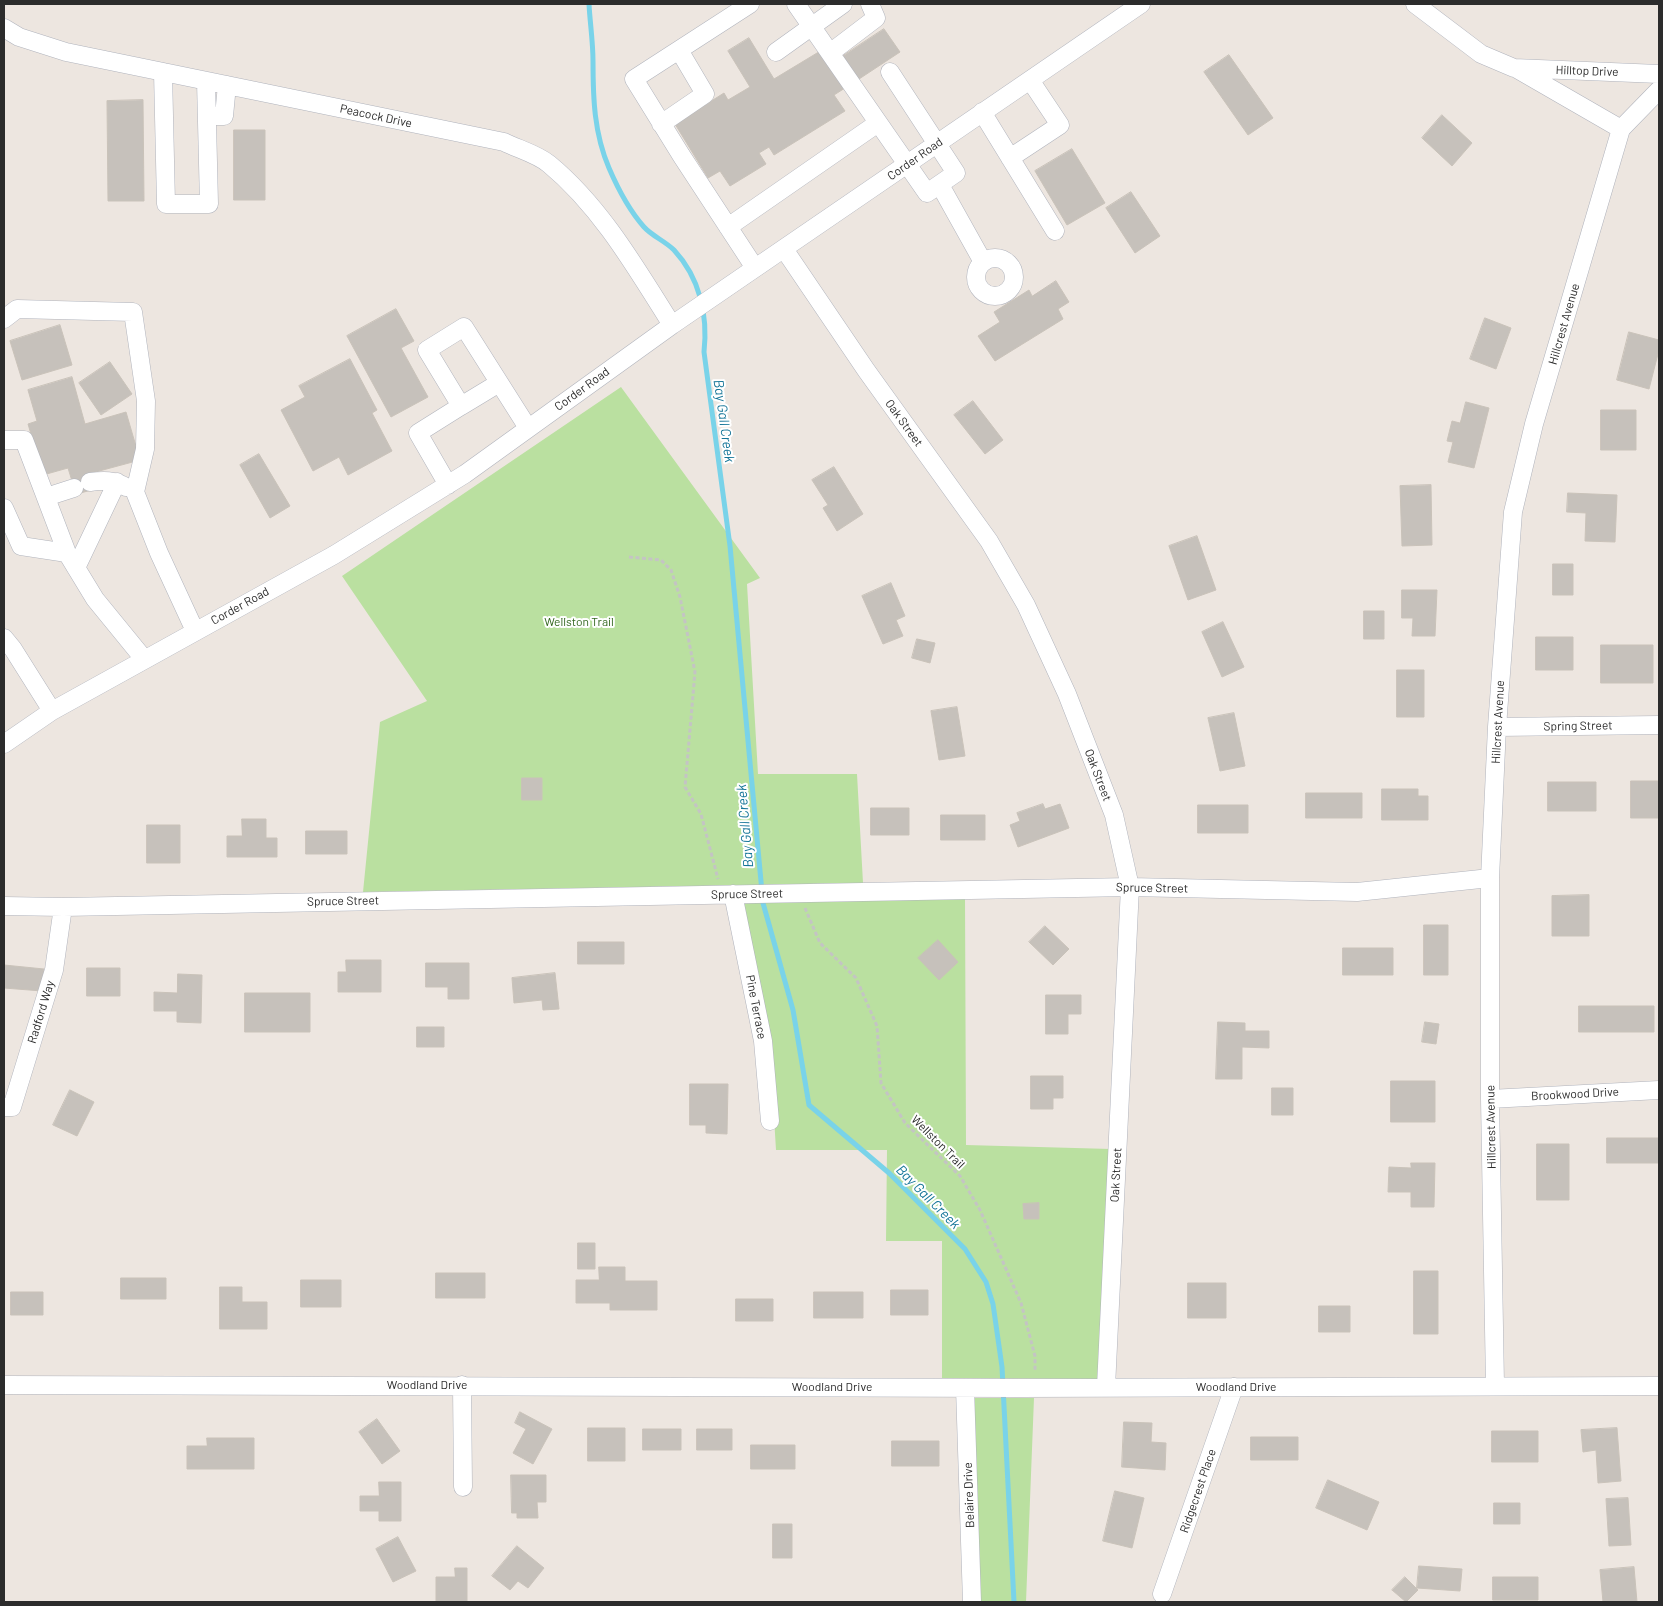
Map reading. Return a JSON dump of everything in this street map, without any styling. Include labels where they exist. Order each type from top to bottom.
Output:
[{"type":"street","points":[[750,4],[634,79],[661,124],[755,268]]},
{"type":"street","points":[[796,4],[927,193],[956,174],[890,72]]},
{"type":"street","points":[[776,52],[843,4]]},
{"type":"street","points":[[830,53],[876,18],[870,4]]},
{"type":"street","name":"Corder Road","points":[[4,744],[52,711],[334,555],[448,484],[672,325],[1141,4]]},
{"type":"street","name":"Hilltop Drive","points":[[1415,4],[1481,54],[1514,68],[1621,129]]},
{"type":"street","name":"Peacock Drive","points":[[4,28],[18,37],[66,52],[504,142],[547,163],[576,190],[618,239],[672,325]]},
{"type":"street","points":[[661,124],[705,94],[679,50]]},
{"type":"street","name":"Hilltop Drive","points":[[1514,68],[1659,74]]},
{"type":"street","points":[[163,72],[166,204],[209,204],[206,81]]},
{"type":"street","points":[[1010,158],[1060,126],[1030,80]]},
{"type":"street","points":[[207,116],[224,116],[228,85]]},
{"type":"street","name":"Hillcrest Avenue","points":[[1495,1385],[1490,1099],[1490,878],[1497,727],[1513,512],[1534,424],[1621,129],[1659,90]]},
{"type":"street","points":[[982,112],[1054,231]]},
{"type":"street","points":[[728,228],[878,123]]},
{"type":"street","points":[[940,185],[983,262]]},
{"type":"street","name":"Oak Street","points":[[784,249],[866,370],[989,542],[1026,605],[1067,694],[1114,815],[1130,887],[1106,1386]]},
{"type":"street","points":[[4,319],[17,309],[133,312],[146,402],[145,449],[136,492],[159,553],[195,631]]},
{"type":"street","points":[[461,406],[427,350],[464,327],[528,428]]},
{"type":"street","points":[[448,484],[418,433],[499,383]]},
{"type":"street","points":[[4,440],[24,440],[67,552],[95,599],[144,659]]},
{"type":"street","points":[[46,497],[82,485],[105,480],[117,482],[136,492]]},
{"type":"street","points":[[76,568],[117,482]]},
{"type":"street","points":[[4,508],[21,546],[67,552]]},
{"type":"street","points":[[4,638],[52,711]]},
{"type":"street","name":"Spring Street","points":[[1497,727],[1659,725]]},
{"type":"street","name":"Spruce Street","points":[[4,906],[63,907],[1130,887],[1357,892],[1490,878]]},
{"type":"street","name":"Pine Terrace","points":[[732,894],[763,1041],[770,1121]]},
{"type":"street","name":"Radford Way","points":[[4,1107],[12,1107],[54,970],[63,907]]},
{"type":"street","name":"Brookwood Drive","points":[[1490,1099],[1659,1090]]},
{"type":"street","name":"Woodland Drive","points":[[4,1385],[966,1388],[1106,1386],[1659,1386]]},
{"type":"street","points":[[462,1385],[463,1487]]},
{"type":"street","name":"Ridgecrest Place","points":[[1162,1594],[1234,1387]]},
{"type":"street","name":"Belaire Drive","points":[[966,1388],[972,1602]]},
{"type":"path","points":[[629,557],[661,560],[671,570],[680,597],[695,672],[685,787],[701,814],[732,894]]},
{"type":"path","name":"Wellston Trail","points":[[793,894],[820,943],[856,978],[877,1026],[881,1083],[905,1123],[960,1176],[980,1210],[1021,1303],[1035,1356],[1026,1388]]},
{"type":"green space","name":"Wellston Trail","points":[[621,387],[760,578],[747,584],[758,774],[857,774],[863,883],[363,892],[380,722],[427,701],[342,576]]},
{"type":"green space","points":[[965,898],[966,1145],[1111,1149],[1101,1379],[942,1378],[942,1241],[886,1241],[887,1150],[776,1150],[769,1035],[739,899]]},
{"type":"green space","points":[[973,1398],[1034,1398],[1026,1602],[980,1602]]},
{"type":"building","points":[[884,29],[900,52],[856,81],[840,58]]},
{"type":"building","points":[[749,38],[774,79],[822,50],[845,88],[834,95],[845,111],[774,155],[769,147],[759,153],[766,164],[730,186],[720,171],[708,178],[675,124],[724,93],[728,100],[750,87],[728,51]]},
{"type":"building","points":[[1229,55],[1273,118],[1248,135],[1204,72]]},
{"type":"building","points":[[143,100],[144,201],[108,201],[107,101]]},
{"type":"building","points":[[1442,115],[1472,143],[1452,166],[1422,138]]},
{"type":"building","points":[[234,130],[265,130],[265,200],[234,200]]},
{"type":"building","points":[[1072,149],[1105,203],[1067,225],[1035,171]]},
{"type":"building","points":[[1131,192],[1160,236],[1135,253],[1106,208]]},
{"type":"building","points":[[1056,281],[1069,302],[1058,309],[1063,319],[995,361],[978,336],[1000,322],[994,312],[1029,290],[1032,296]]},
{"type":"building","points":[[396,309],[414,341],[401,348],[428,397],[391,417],[347,336]]},
{"type":"building","points":[[1485,318],[1511,328],[1496,369],[1470,359]]},
{"type":"building","points":[[60,325],[72,365],[22,380],[10,341]]},
{"type":"building","points":[[1629,332],[1659,340],[1659,350],[1649,389],[1617,380]]},
{"type":"building","points":[[350,359],[377,410],[372,413],[392,451],[348,475],[339,457],[313,471],[281,410],[305,397],[299,386]]},
{"type":"building","points":[[110,362],[132,394],[101,415],[79,383]]},
{"type":"building","points":[[72,377],[85,424],[126,412],[140,460],[88,474],[92,490],[76,494],[68,468],[43,475],[28,424],[37,421],[28,390]]},
{"type":"building","points":[[973,401],[1003,440],[985,454],[954,415]]},
{"type":"building","points":[[1466,402],[1489,408],[1474,468],[1448,462],[1453,442],[1447,441],[1452,421],[1460,423]]},
{"type":"building","points":[[1601,410],[1636,410],[1636,450],[1601,450]]},
{"type":"building","points":[[259,454],[290,506],[270,518],[240,465]]},
{"type":"building","points":[[834,467],[863,514],[837,531],[823,508],[828,505],[812,480]]},
{"type":"building","points":[[1431,485],[1432,545],[1402,546],[1400,486]]},
{"type":"building","points":[[1568,493],[1617,495],[1615,542],[1585,541],[1586,513],[1567,512]]},
{"type":"building","points":[[1197,536],[1216,590],[1188,600],[1169,546]]},
{"type":"building","points":[[1553,564],[1573,564],[1573,595],[1553,595]]},
{"type":"building","points":[[891,583],[905,616],[896,620],[903,636],[883,644],[862,596]]},
{"type":"building","points":[[1402,590],[1437,590],[1435,636],[1412,636],[1413,618],[1402,618]]},
{"type":"building","points":[[1364,611],[1384,611],[1384,639],[1364,639]]},
{"type":"building","points":[[1223,622],[1244,667],[1222,677],[1202,632]]},
{"type":"building","points":[[1536,637],[1573,637],[1573,670],[1536,670]]},
{"type":"building","points":[[917,639],[935,643],[930,663],[912,658]]},
{"type":"building","points":[[1601,645],[1653,645],[1653,683],[1601,683]]},
{"type":"building","points":[[1397,670],[1424,670],[1424,717],[1397,717]]},
{"type":"building","points":[[957,707],[965,756],[939,760],[931,711]]},
{"type":"building","points":[[1234,713],[1245,766],[1220,771],[1208,718]]},
{"type":"building","points":[[522,778],[542,778],[542,800],[522,800]]},
{"type":"building","points":[[1631,781],[1659,781],[1659,818],[1631,818]]},
{"type":"building","points":[[1548,782],[1596,782],[1596,811],[1548,811]]},
{"type":"building","points":[[1382,789],[1418,789],[1418,796],[1428,796],[1428,820],[1382,820]]},
{"type":"building","points":[[1306,793],[1362,793],[1362,818],[1306,818]]},
{"type":"building","points":[[1043,804],[1045,809],[1060,804],[1069,828],[1018,847],[1010,825],[1020,821],[1017,813]]},
{"type":"building","points":[[1198,805],[1248,805],[1248,833],[1198,833]]},
{"type":"building","points":[[871,808],[909,808],[909,835],[871,835]]},
{"type":"building","points":[[941,815],[985,815],[985,840],[941,840]]},
{"type":"building","points":[[242,819],[266,819],[266,838],[277,838],[277,857],[227,857],[227,836],[242,836]]},
{"type":"building","points":[[147,825],[180,825],[180,863],[147,863]]},
{"type":"building","points":[[306,831],[347,831],[347,854],[306,854]]},
{"type":"building","points":[[1589,895],[1589,936],[1552,936],[1552,896]]},
{"type":"building","points":[[1424,925],[1448,925],[1448,975],[1424,975]]},
{"type":"building","points":[[1045,926],[1069,949],[1053,965],[1029,942]]},
{"type":"building","points":[[938,940],[958,962],[939,980],[918,958]]},
{"type":"building","points":[[578,942],[624,942],[624,964],[578,964]]},
{"type":"building","points":[[1343,948],[1393,948],[1393,975],[1343,975]]},
{"type":"building","points":[[346,960],[381,960],[381,992],[338,992],[338,972],[346,972]]},
{"type":"building","points":[[426,963],[469,963],[469,999],[448,999],[448,987],[426,987]]},
{"type":"building","points":[[4,965],[44,969],[42,991],[4,988]]},
{"type":"building","points":[[87,968],[120,968],[120,996],[87,996]]},
{"type":"building","points":[[555,973],[559,1009],[543,1010],[542,1000],[514,1003],[512,978]]},
{"type":"building","points":[[178,974],[202,975],[201,1023],[177,1022],[177,1011],[154,1011],[154,992],[177,993]]},
{"type":"building","points":[[245,993],[310,993],[310,1032],[245,1032]]},
{"type":"building","points":[[1046,995],[1081,995],[1081,1014],[1068,1014],[1068,1034],[1046,1034]]},
{"type":"building","points":[[1579,1006],[1654,1006],[1654,1032],[1579,1032]]},
{"type":"building","points":[[1218,1022],[1245,1023],[1245,1031],[1269,1031],[1269,1048],[1242,1047],[1242,1079],[1216,1079]]},
{"type":"building","points":[[1425,1022],[1439,1024],[1436,1044],[1422,1042]]},
{"type":"building","points":[[417,1027],[444,1027],[444,1047],[417,1047]]},
{"type":"building","points":[[1031,1076],[1063,1076],[1063,1098],[1053,1098],[1053,1109],[1031,1109]]},
{"type":"building","points":[[1391,1081],[1435,1081],[1435,1122],[1391,1122]]},
{"type":"building","points":[[690,1084],[728,1084],[727,1134],[706,1133],[706,1125],[690,1125]]},
{"type":"building","points":[[1272,1088],[1293,1088],[1293,1115],[1272,1115]]},
{"type":"building","points":[[70,1090],[94,1102],[77,1136],[53,1125]]},
{"type":"building","points":[[1607,1138],[1659,1138],[1659,1163],[1607,1163]]},
{"type":"building","points":[[1537,1144],[1569,1144],[1569,1200],[1537,1200]]},
{"type":"building","points":[[1411,1163],[1435,1163],[1434,1207],[1411,1207],[1411,1192],[1388,1192],[1389,1167],[1411,1168]]},
{"type":"building","points":[[1039,1203],[1039,1219],[1024,1219],[1023,1204]]},
{"type":"building","points":[[578,1243],[595,1243],[595,1269],[578,1269]]},
{"type":"building","points":[[599,1267],[625,1267],[625,1281],[657,1281],[657,1310],[610,1310],[610,1303],[576,1303],[576,1280],[599,1280]]},
{"type":"building","points":[[1414,1271],[1438,1271],[1438,1334],[1414,1334]]},
{"type":"building","points":[[436,1273],[485,1273],[485,1298],[436,1298]]},
{"type":"building","points":[[121,1278],[166,1278],[166,1299],[121,1299]]},
{"type":"building","points":[[301,1280],[341,1280],[341,1307],[301,1307]]},
{"type":"building","points":[[1188,1283],[1226,1283],[1226,1318],[1188,1318]]},
{"type":"building","points":[[220,1287],[242,1287],[242,1302],[267,1302],[267,1329],[220,1329]]},
{"type":"building","points":[[891,1290],[928,1290],[928,1315],[891,1315]]},
{"type":"building","points":[[11,1292],[43,1292],[43,1315],[11,1315]]},
{"type":"building","points":[[814,1292],[863,1292],[863,1318],[814,1318]]},
{"type":"building","points":[[736,1299],[773,1299],[773,1321],[736,1321]]},
{"type":"building","points":[[1319,1306],[1350,1306],[1350,1332],[1319,1332]]},
{"type":"building","points":[[520,1412],[552,1429],[533,1464],[513,1453],[526,1429],[515,1423]]},
{"type":"building","points":[[377,1419],[400,1451],[382,1464],[359,1432]]},
{"type":"building","points":[[1124,1422],[1152,1423],[1151,1442],[1166,1443],[1165,1470],[1122,1467]]},
{"type":"building","points":[[588,1428],[625,1428],[625,1461],[588,1461]]},
{"type":"building","points":[[1617,1428],[1621,1481],[1598,1483],[1596,1450],[1583,1452],[1581,1430]]},
{"type":"building","points":[[643,1429],[681,1429],[681,1450],[643,1450]]},
{"type":"building","points":[[697,1429],[732,1429],[732,1450],[697,1450]]},
{"type":"building","points":[[1492,1431],[1538,1431],[1538,1462],[1492,1462]]},
{"type":"building","points":[[1251,1437],[1298,1437],[1298,1460],[1251,1460]]},
{"type":"building","points":[[207,1438],[254,1438],[254,1469],[187,1469],[187,1446],[207,1446]]},
{"type":"building","points":[[892,1441],[939,1441],[939,1466],[892,1466]]},
{"type":"building","points":[[751,1445],[795,1445],[795,1469],[751,1469]]},
{"type":"building","points":[[511,1475],[546,1475],[546,1502],[537,1502],[538,1518],[517,1518],[517,1513],[512,1513]]},
{"type":"building","points":[[1328,1480],[1379,1502],[1367,1530],[1316,1508]]},
{"type":"building","points":[[379,1482],[401,1482],[401,1521],[379,1521],[379,1511],[360,1511],[360,1496],[379,1496]]},
{"type":"building","points":[[1115,1491],[1144,1498],[1132,1548],[1103,1541]]},
{"type":"building","points":[[1628,1498],[1631,1545],[1609,1546],[1606,1499]]},
{"type":"building","points":[[1494,1503],[1520,1503],[1520,1524],[1494,1524]]},
{"type":"building","points":[[773,1524],[792,1524],[792,1558],[773,1558]]},
{"type":"building","points":[[398,1537],[416,1571],[393,1582],[376,1549]]},
{"type":"building","points":[[517,1546],[544,1568],[528,1588],[518,1581],[510,1590],[492,1576]]},
{"type":"building","points":[[1419,1566],[1462,1569],[1460,1591],[1417,1588]]},
{"type":"building","points":[[1634,1567],[1637,1602],[1603,1602],[1600,1570]]},
{"type":"building","points":[[455,1568],[467,1568],[467,1602],[436,1602],[436,1577],[455,1577]]},
{"type":"building","points":[[1405,1577],[1418,1590],[1406,1602],[1392,1590]]},
{"type":"building","points":[[1493,1577],[1538,1577],[1538,1600],[1493,1600]]},
{"type":"waterway","name":"Bay Gall Creek","points":[[589,4],[593,47],[595,115],[604,155],[620,191],[639,220],[647,230],[674,250],[683,261],[696,285],[703,311],[705,324],[704,352],[730,546],[763,903],[793,1010],[809,1105],[889,1173],[965,1249],[986,1282],[993,1304],[1002,1367],[1014,1602]]}]
